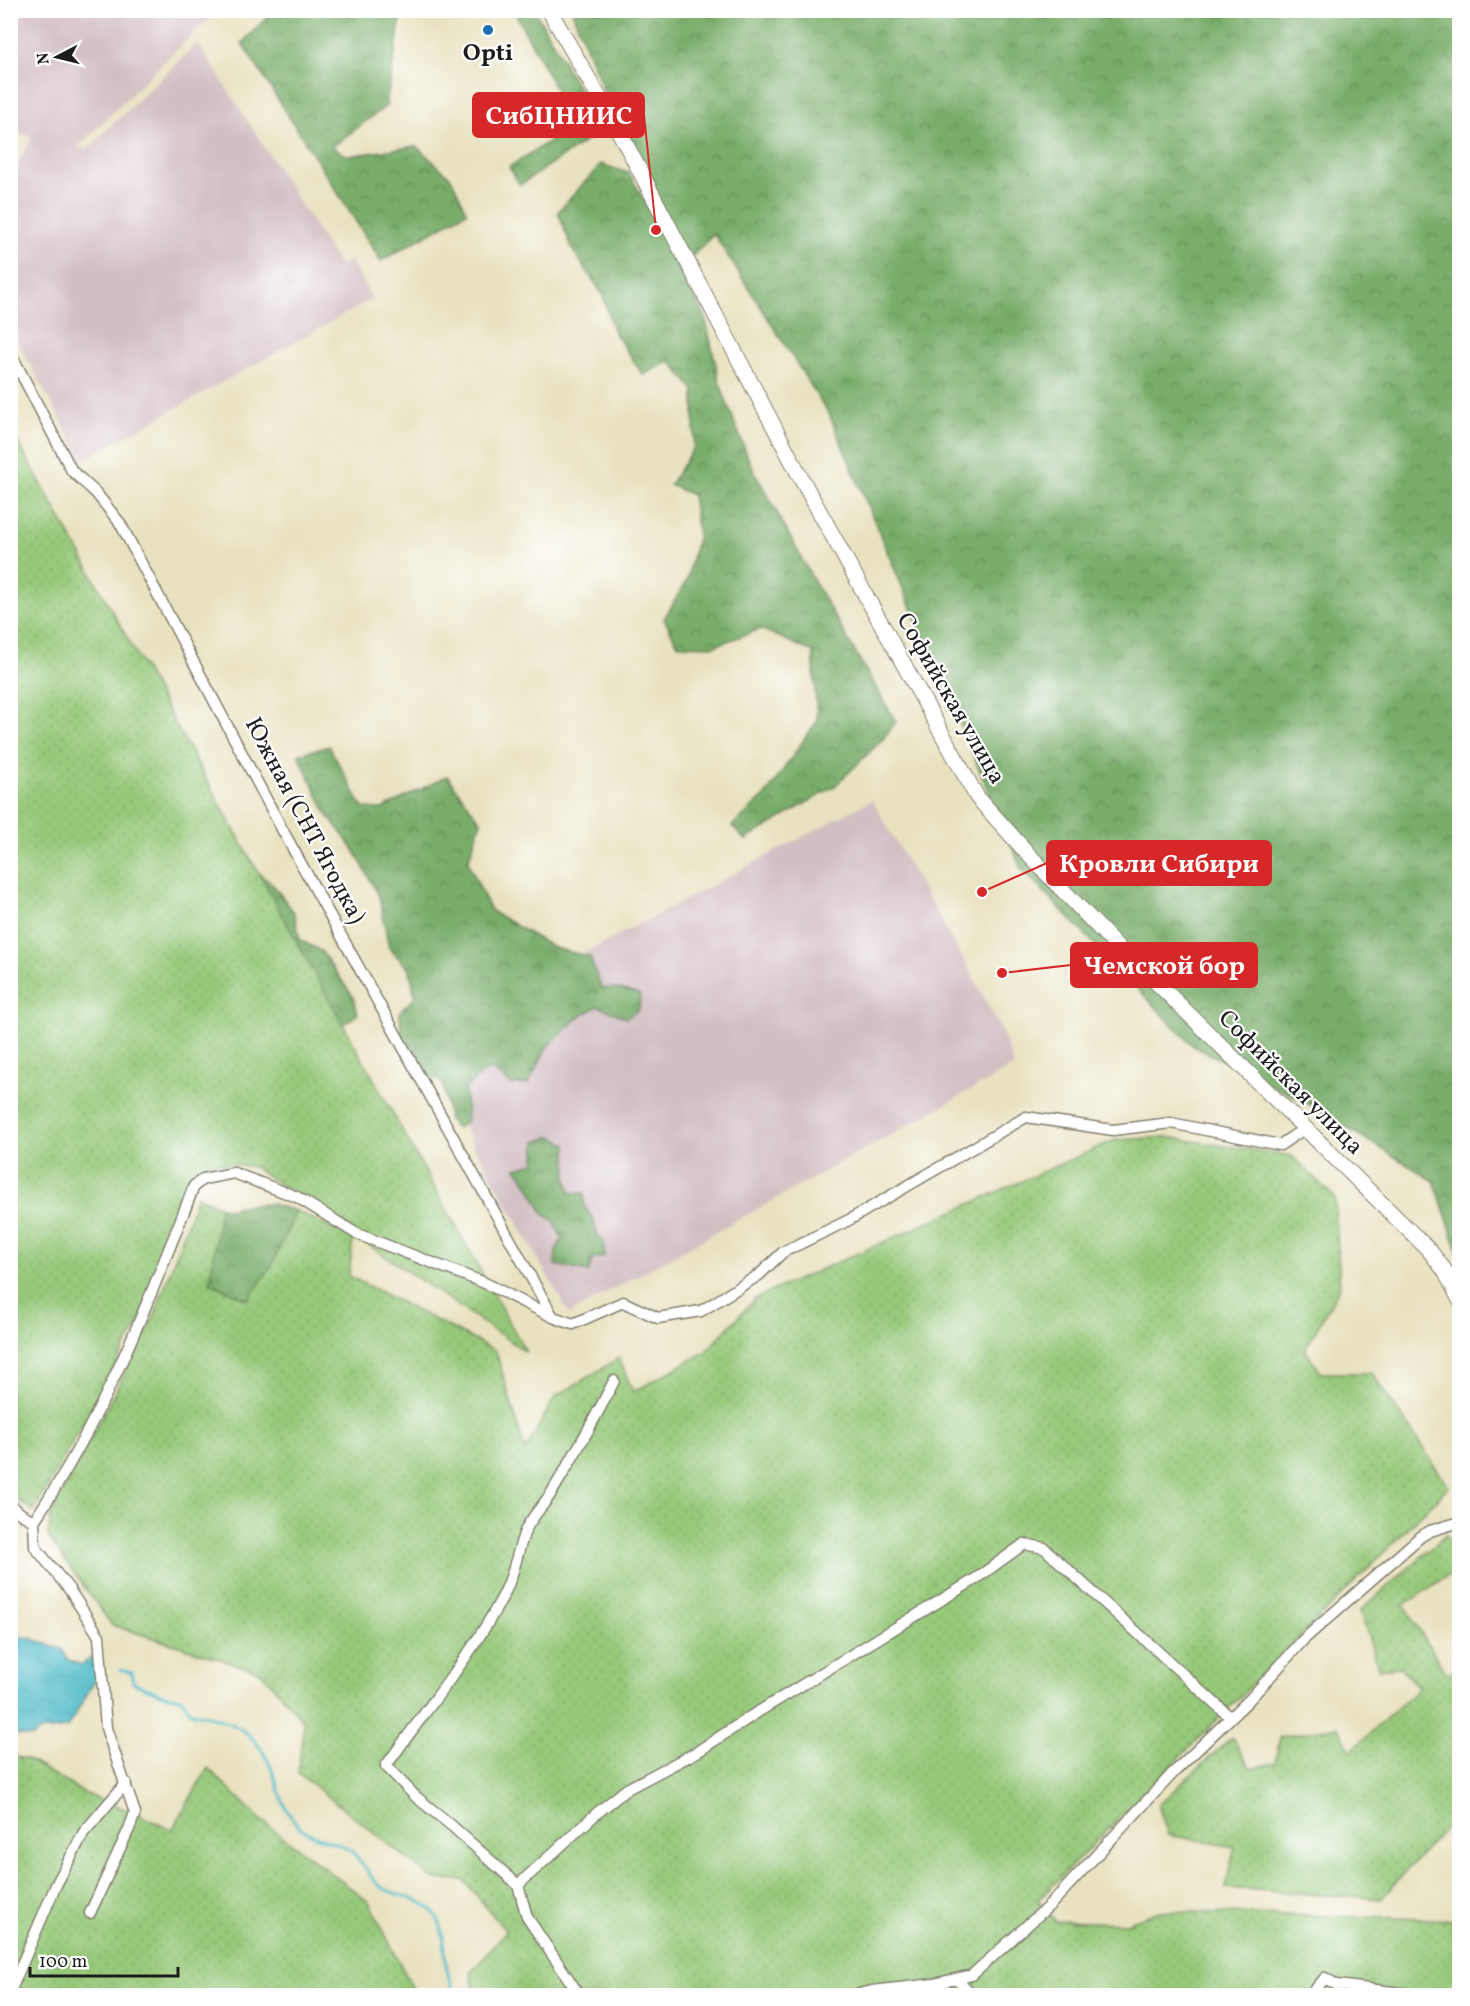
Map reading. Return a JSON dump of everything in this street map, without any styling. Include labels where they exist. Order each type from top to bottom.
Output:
[{"type":"main road","name":"Софийская улица","points":[[549,10],[622,137],[802,480],[977,797],[1131,961],[1153,979],[1429,1250],[1445,1271],[1460,1300]]},
{"type":"street","name":"Южная (СНТ Ягодка)","points":[[10,352],[72,471],[96,493],[120,523],[283,831],[553,1317]]},
{"type":"street","points":[[90,1913],[135,1813],[106,1728],[99,1636],[69,1589],[35,1547],[34,1521],[49,1499],[93,1420],[139,1322],[194,1186],[203,1179],[234,1173],[297,1197],[357,1234],[485,1283],[553,1317],[573,1324],[623,1302],[658,1318],[701,1311],[759,1275],[783,1252],[849,1220],[1026,1117],[1113,1130],[1171,1124],[1280,1145],[1304,1129]]},
{"type":"street","points":[[580,1995],[527,1917],[518,1885],[415,1796],[386,1766],[424,1712],[450,1681],[504,1595],[514,1572],[526,1530],[580,1445],[614,1381]]},
{"type":"street","points":[[10,1504],[21,1514],[34,1521]]},
{"type":"street","points":[[851,1995],[934,1984],[972,1975],[1044,1911],[1165,1781],[1304,1639],[1420,1537],[1430,1531],[1460,1522]]},
{"type":"street","points":[[518,1885],[597,1813],[627,1789],[697,1752],[974,1580],[1024,1544],[1044,1548],[1230,1717]]},
{"type":"street","points":[[10,1992],[56,1885],[84,1832],[126,1783]]},
{"type":"street","points":[[1311,1995],[1325,1978],[1338,1985],[1424,1995]]},
{"type":"street","points":[[956,1979],[974,1995]]},
{"type":"shaded area","points":[[11,10],[218,11],[78,147],[87,149],[198,43],[340,266],[350,260],[372,299],[83,460],[11,330],[11,177],[32,137],[11,132]]},
{"type":"shaded area","points":[[872,800],[975,980],[1002,1032],[1014,1066],[569,1314],[416,1043]]},
{"type":"green space","points":[[273,11],[402,11],[386,106],[332,147],[348,156],[416,146],[451,178],[467,212],[381,261],[242,43]]},
{"type":"green space","points":[[514,11],[535,11],[602,130],[520,185],[509,167],[575,125]]},
{"type":"green space","points":[[572,11],[1459,11],[1459,1254],[1434,1181],[1309,1104],[1193,1046],[1021,868],[829,414],[714,234],[680,269],[705,316],[720,384],[750,463],[815,583],[896,722],[883,739],[835,786],[745,840],[732,826],[765,796],[817,721],[813,652],[761,629],[714,646],[678,645],[664,619],[687,580],[698,534],[692,495],[670,485],[694,447],[694,390],[670,361],[643,375],[614,332],[602,293],[572,249],[558,212],[601,164],[629,173],[655,220]]},
{"type":"green space","points":[[10,428],[526,1352],[254,1167],[210,1162],[189,1179],[140,1321],[34,1511],[10,1495]]},
{"type":"green space","points":[[329,746],[363,808],[382,809],[447,776],[481,822],[468,862],[491,911],[554,948],[590,957],[601,988],[620,989],[640,995],[639,1009],[626,1018],[598,1006],[576,1019],[547,1047],[528,1084],[512,1085],[492,1069],[484,1072],[465,1088],[467,1120],[457,1129],[449,1120],[443,1082],[426,1075],[401,1038],[400,1012],[415,997],[410,970],[389,948],[379,896],[354,850],[327,814],[298,754]]},
{"type":"green space","points":[[259,873],[274,886],[294,912],[300,940],[321,951],[353,996],[358,1014],[338,1028],[252,897]]},
{"type":"green space","points":[[552,1136],[567,1145],[567,1178],[570,1193],[584,1193],[584,1206],[593,1218],[597,1234],[603,1240],[605,1256],[592,1260],[589,1272],[555,1265],[556,1251],[562,1239],[554,1221],[544,1214],[516,1168],[535,1163],[536,1142]]},
{"type":"green space","points":[[1166,1137],[1292,1156],[1335,1198],[1340,1287],[1305,1350],[1321,1373],[1372,1373],[1449,1487],[1038,1900],[1055,1921],[1126,1923],[1160,1911],[1459,1920],[1459,1995],[475,1995],[471,1972],[506,1931],[464,1880],[433,1879],[298,1773],[304,1722],[261,1672],[112,1625],[48,1537],[51,1514],[154,1317],[197,1196],[220,1207],[210,1283],[248,1300],[272,1265],[296,1211],[353,1238],[349,1276],[496,1351],[525,1451],[555,1397],[619,1358],[633,1392],[705,1352],[756,1298],[1115,1140]]},
{"type":"green space","points":[[271,1204],[296,1211],[272,1265],[249,1300],[210,1283],[220,1207],[229,1209],[244,1205]]},
{"type":"green space","points":[[1446,1535],[1459,1558],[1459,1568],[1404,1605],[1445,1672],[1459,1672],[1459,1838],[1447,1826],[1381,1899],[1225,1888],[1235,1847],[1168,1835],[1158,1805],[1232,1737],[1250,1768],[1275,1763],[1280,1737],[1338,1727],[1351,1751],[1419,1688],[1400,1667],[1379,1669],[1360,1611]]},
{"type":"green space","points":[[10,1756],[27,1759],[86,1794],[172,1830],[208,1768],[261,1820],[369,1902],[416,1995],[11,1995]]},
{"type":"water","points":[[11,1636],[30,1638],[62,1649],[68,1660],[82,1665],[91,1657],[99,1674],[67,1728],[40,1731],[32,1737],[11,1734]]},
{"type":"waterway","points":[[121,1670],[132,1673],[133,1683],[163,1695],[181,1698],[191,1712],[221,1720],[244,1731],[253,1739],[269,1762],[285,1807],[301,1828],[354,1853],[373,1880],[381,1887],[418,1901],[431,1909],[442,1929],[448,1974],[455,1996]]},
{"type":"place","name":"Opti","points":[[488,30]]},
{"type":"place","name":"СибЦНИИС","points":[[656,230]]},
{"type":"place","name":"Кровли Сибири","points":[[982,892]]},
{"type":"place","name":"Чемской бор","points":[[1002,973]]}]
